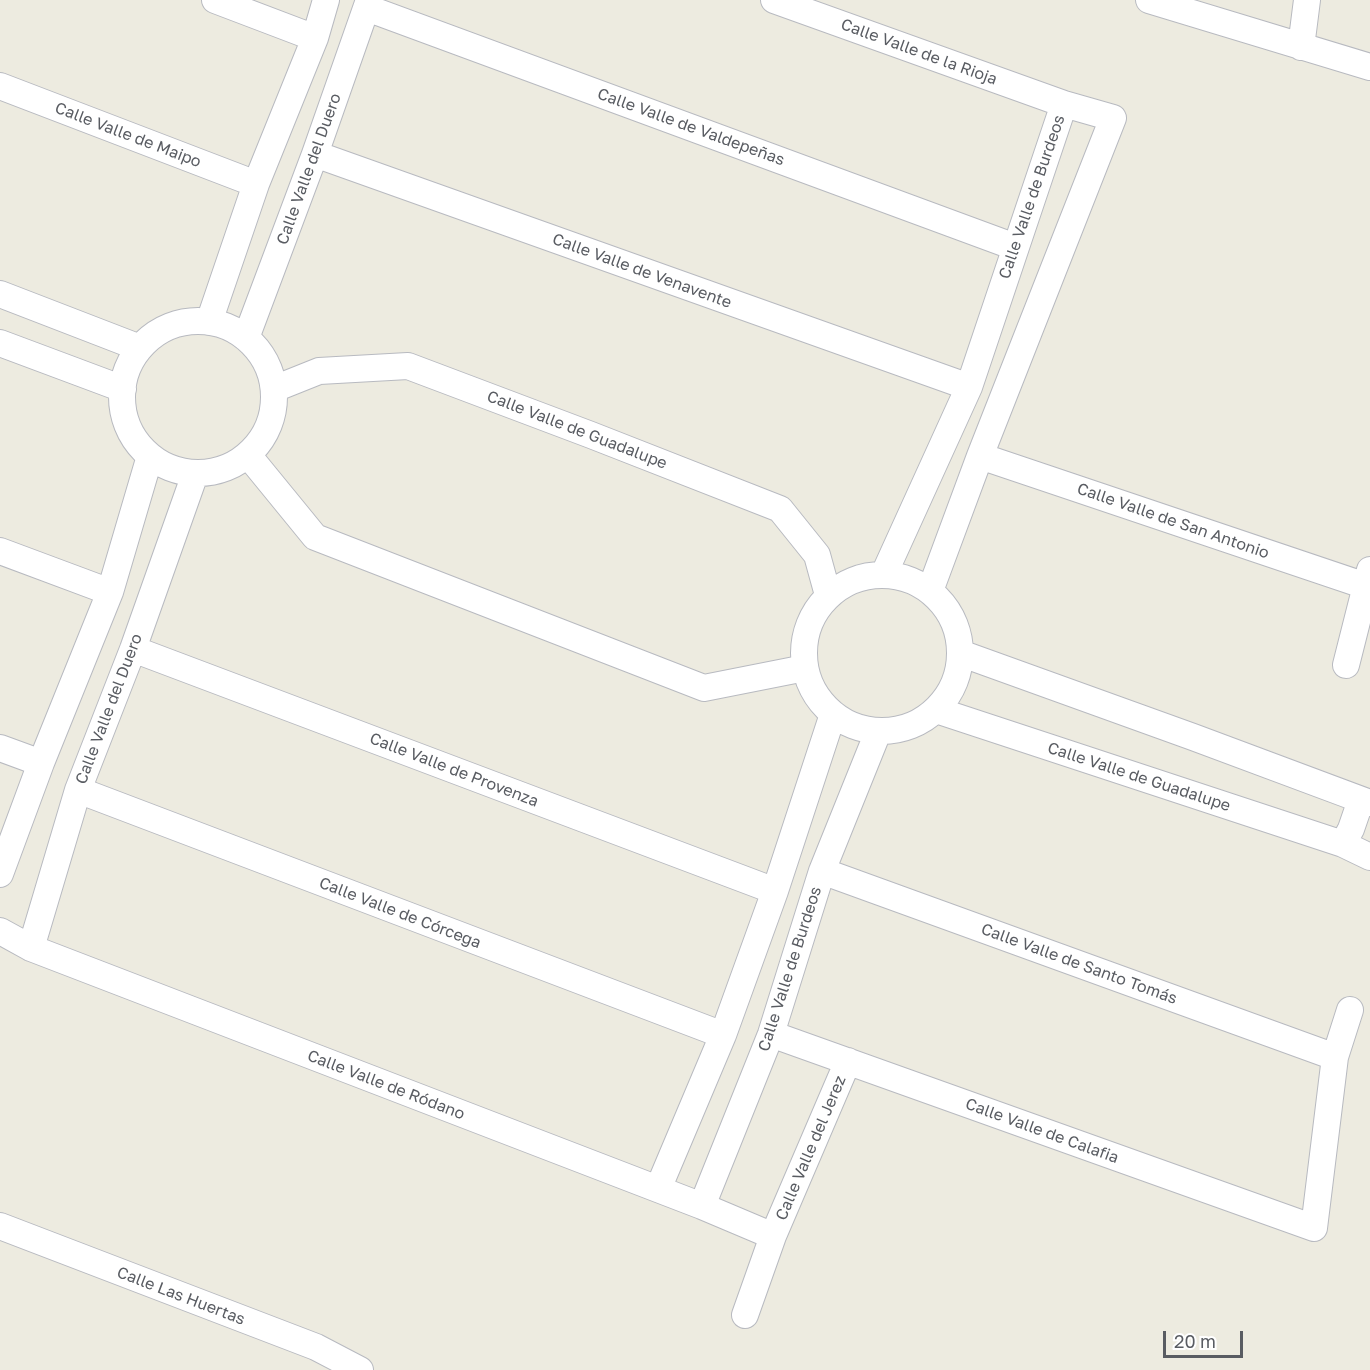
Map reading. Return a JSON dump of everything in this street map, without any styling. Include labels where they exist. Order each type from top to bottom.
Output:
[{"type":"street","points":[[215,0],[315,38]]},
{"type":"street","points":[[209,322],[256,184],[315,38],[326,0]]},
{"type":"street","name":"Calle Valle de la Rioja","points":[[774,0],[1064,104]]},
{"type":"street","points":[[1149,0],[1370,67]]},
{"type":"street","points":[[1301,47],[1307,0]]},
{"type":"street","name":"Calle Valle del Duero","points":[[246,338],[368,4]]},
{"type":"street","name":"Calle Valle de Valdepeñas","points":[[368,4],[1015,247]]},
{"type":"street","name":"Calle Valle de Maipo","points":[[0,87],[256,184]]},
{"type":"street","name":"Calle Valle de Burdeos","points":[[884,574],[969,387],[1064,104],[1113,118],[980,456],[930,591]]},
{"type":"street","name":"Calle Valle de Venavente","points":[[315,154],[969,387]]},
{"type":"street","points":[[0,294],[140,348]]},
{"type":"street","points":[[209,322],[225,326],[246,338],[265,361],[274,389],[273,414],[264,436],[248,455],[224,470],[195,474],[171,468],[150,456],[134,437],[124,414],[123,389],[128,367],[140,348],[157,332],[178,323],[209,322]]},
{"type":"street","points":[[0,344],[123,389]]},
{"type":"street","name":"Calle Valle de Guadalupe","points":[[274,389],[319,371],[408,366],[430,374],[780,509],[817,555],[828,595]]},
{"type":"street","points":[[248,455],[315,537],[704,688],[805,668]]},
{"type":"street","points":[[0,874],[40,763],[110,592],[150,456]]},
{"type":"street","name":"Calle Valle de San Antonio","points":[[980,456],[1368,578]]},
{"type":"street","name":"Calle Valle del Duero","points":[[31,948],[78,790],[133,649],[195,474]]},
{"type":"street","points":[[0,551],[110,592]]},
{"type":"street","points":[[884,574],[906,578],[930,591],[944,605],[956,628],[960,653],[954,684],[936,710],[909,727],[878,732],[854,726],[833,714],[820,701],[811,686],[805,668],[804,642],[812,616],[828,595],[854,579],[884,574]]},
{"type":"street","points":[[1346,665],[1368,578]]},
{"type":"street","name":"Calle Valle de Provenza","points":[[133,649],[775,891]]},
{"type":"street","points":[[960,653],[1193,736],[1365,801],[1343,844]]},
{"type":"street","name":"Calle Valle de Guadalupe","points":[[936,710],[1343,844],[1370,857]]},
{"type":"street","points":[[658,1189],[723,1035],[775,891],[833,714]]},
{"type":"street","name":"Calle Valle de Burdeos","points":[[702,1206],[771,1034],[822,871],[878,732]]},
{"type":"street","points":[[0,748],[40,763]]},
{"type":"street","name":"Calle Valle de Córcega","points":[[78,790],[723,1035]]},
{"type":"street","name":"Calle Valle de Santo Tomás","points":[[822,871],[1335,1057]]},
{"type":"street","name":"Calle Valle de Ródano","points":[[0,931],[31,948],[702,1206],[773,1236]]},
{"type":"street","points":[[1335,1057],[1350,1010]]},
{"type":"street","name":"Calle Valle de Calafia","points":[[771,1034],[1314,1228],[1335,1057]]},
{"type":"street","name":"Calle Valle del Jerez","points":[[745,1315],[773,1236],[848,1061]]},
{"type":"street","name":"Calle Las Huertas","points":[[0,1227],[316,1347],[360,1370]]}]
